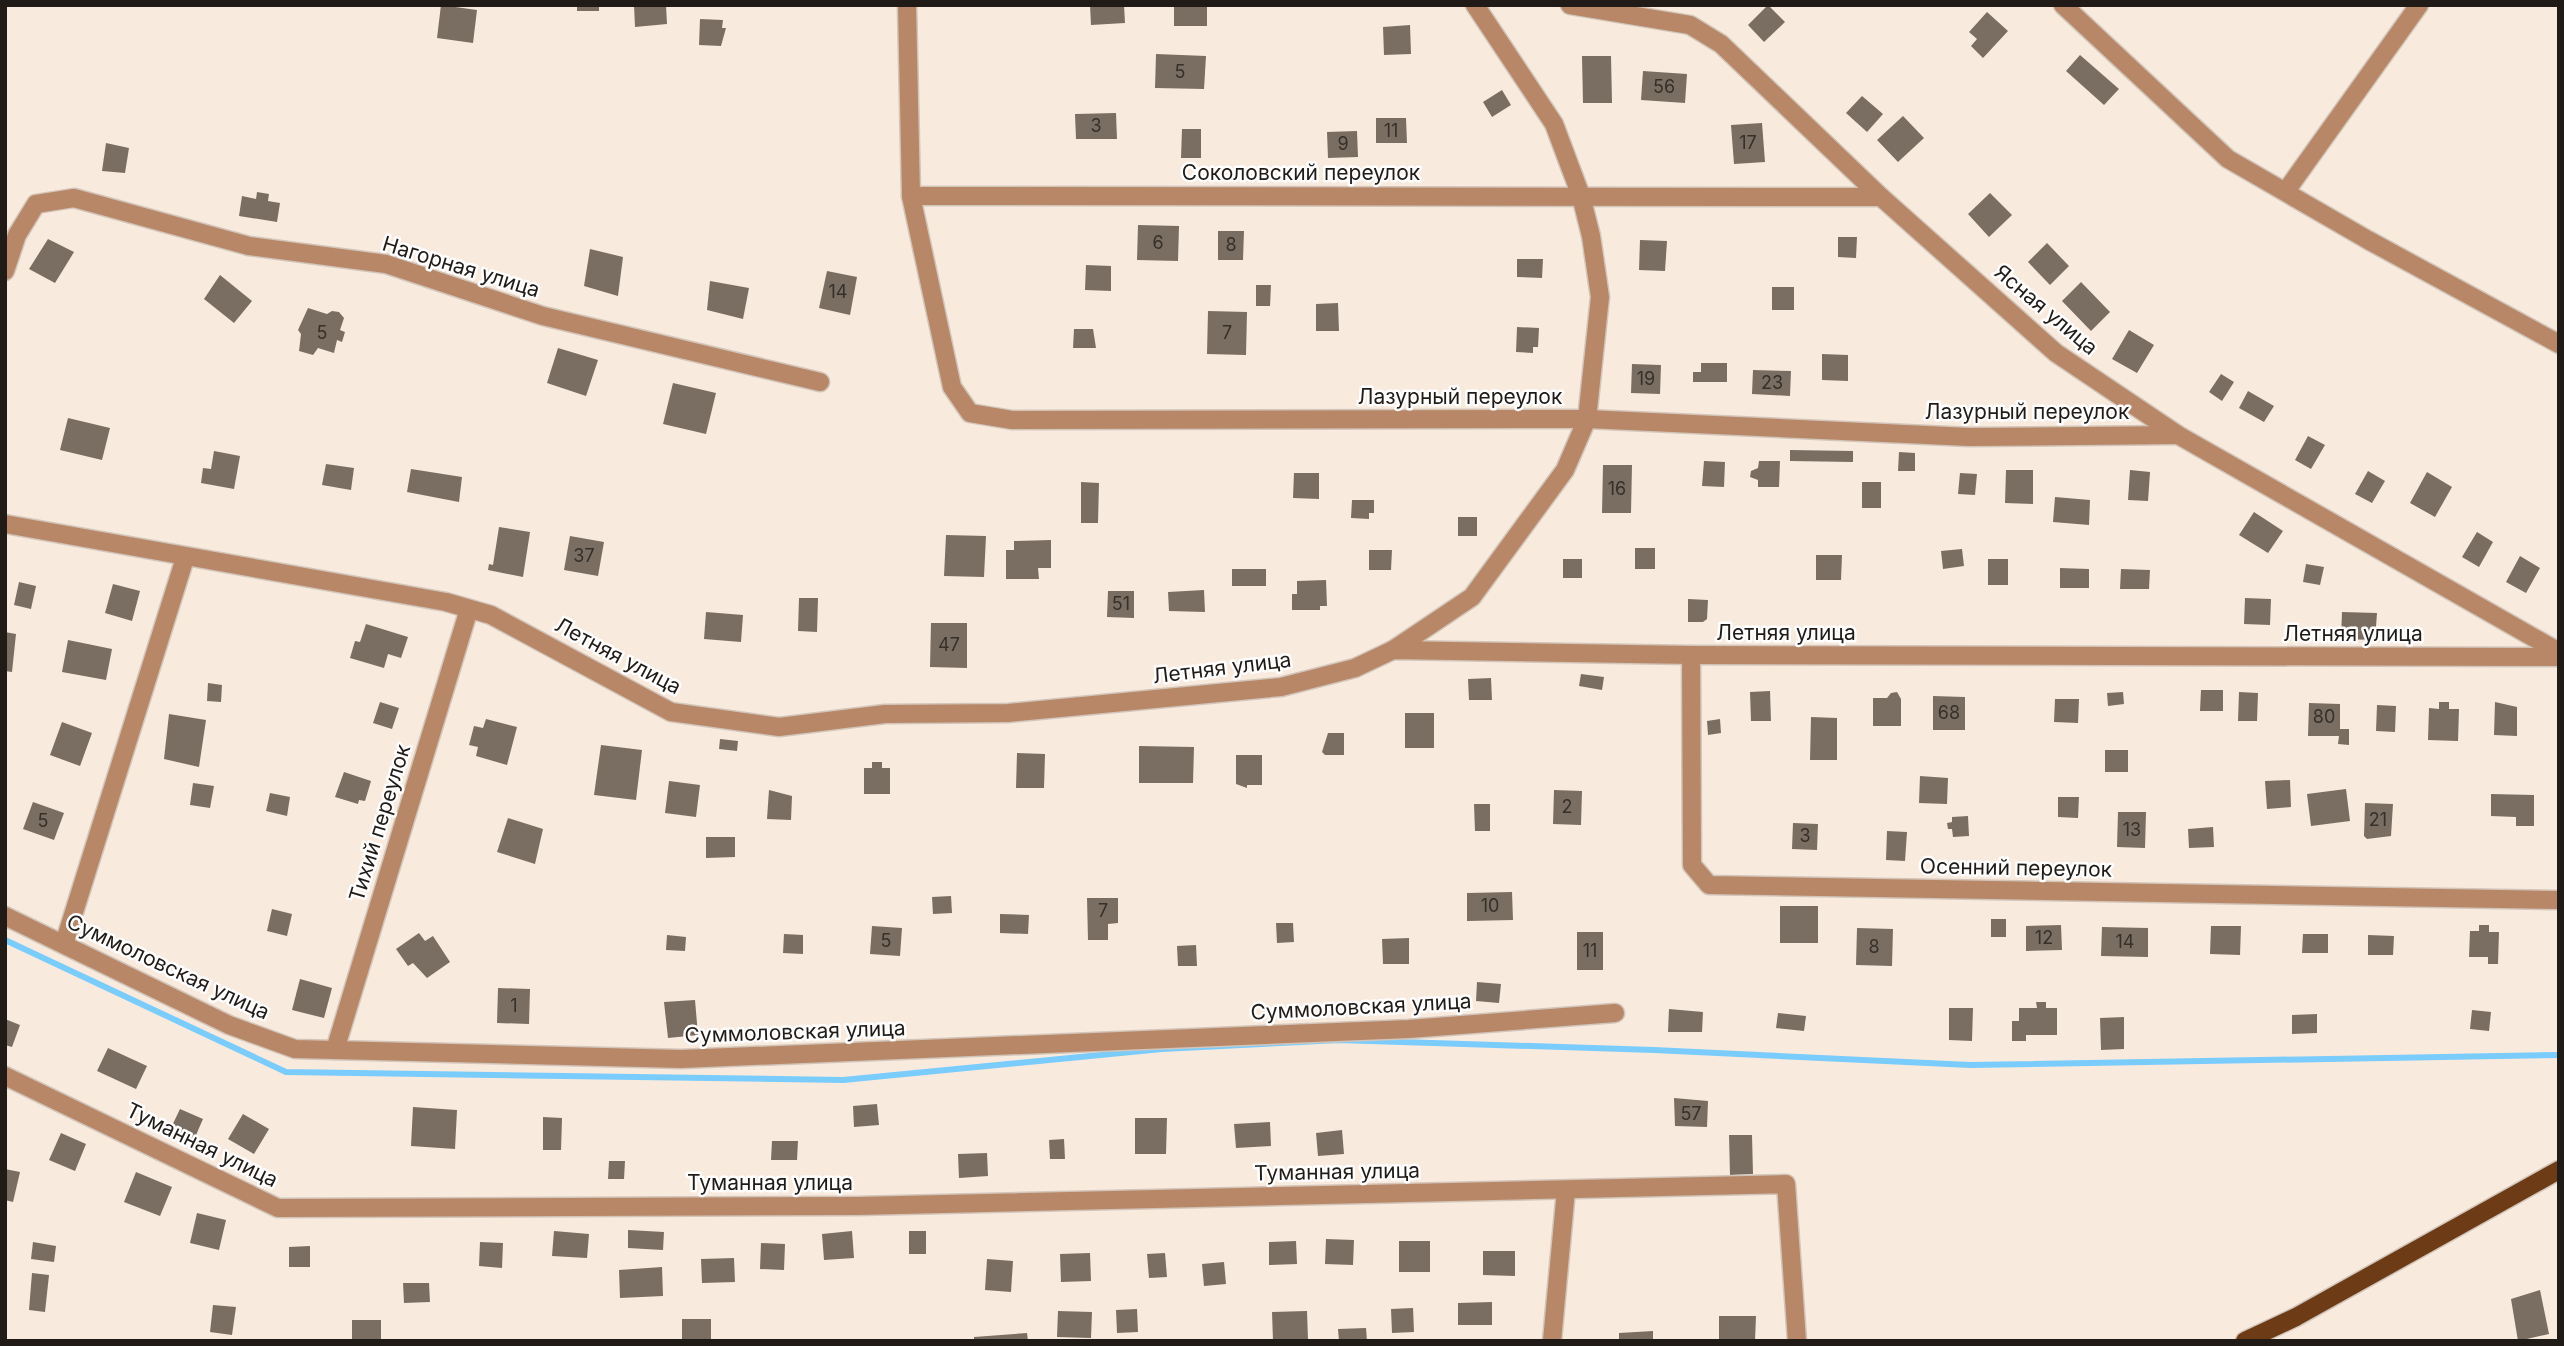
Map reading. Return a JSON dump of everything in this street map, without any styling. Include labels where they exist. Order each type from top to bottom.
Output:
[{"type":"main road","points":[[2245,1341],[2296,1317],[2559,1170]]},
{"type":"street","points":[[907,5],[911,196]]},
{"type":"street","points":[[1393,650],[1472,597],[1565,470],[1587,419],[1600,298],[1591,236],[1581,197],[1555,124],[1475,5]]},
{"type":"street","name":"Ясная улица","points":[[1570,5],[1690,25],[1721,44],[1881,197],[2056,353],[2178,435],[2559,655]]},
{"type":"street","points":[[2063,5],[2228,159],[2368,240],[2559,344]]},
{"type":"street","points":[[2286,191],[2419,5]]},
{"type":"street","name":"Соколовский переулок","points":[[911,196],[1881,197]]},
{"type":"street","name":"Лазурный переулок","points":[[911,196],[951,387],[970,413],[1012,420],[1587,419],[1969,437],[2178,435]]},
{"type":"street","name":"Нагорная улица","points":[[5,271],[17,235],[36,204],[74,198],[249,246],[386,264],[543,316],[820,382]]},
{"type":"street","name":"Летняя улица","points":[[5,524],[185,558],[446,602],[491,615],[671,712],[779,727],[885,714],[1008,713],[1281,688],[1355,667],[1393,650],[1691,655],[2559,655]]},
{"type":"street","points":[[64,944],[185,558]]},
{"type":"street","name":"Тихий переулок","points":[[335,1050],[469,609]]},
{"type":"street","name":"Осенний переулок","points":[[1691,655],[1692,865],[1709,885],[2559,900]]},
{"type":"street","name":"Суммоловская улица","points":[[5,916],[229,1025],[295,1049],[681,1059],[1409,1029],[1615,1013]]},
{"type":"street","name":"Туманная улица","points":[[5,1076],[278,1208],[857,1206],[1786,1184],[1797,1341]]},
{"type":"street","points":[[1552,1341],[1566,1190]]},
{"type":"building","points":[[441,5],[477,10],[473,43],[437,38]]},
{"type":"building","points":[[577,5],[599,5],[599,11],[577,11]]},
{"type":"building","points":[[634,5],[666,5],[667,24],[635,27]]},
{"type":"building","points":[[1090,5],[1124,5],[1125,23],[1091,25]]},
{"type":"building","points":[[1174,5],[1207,5],[1207,26],[1174,26]]},
{"type":"building","points":[[1768,5],[1785,22],[1764,42],[1748,25]]},
{"type":"building","points":[[1987,12],[2008,31],[1983,58],[1971,46],[1977,39],[1969,32]]},
{"type":"building","points":[[700,19],[723,20],[722,28],[726,28],[721,46],[699,45]]},
{"type":"building","points":[[1410,25],[1411,54],[1384,55],[1383,27]]},
{"type":"building","points":[[1156,54],[1206,56],[1204,89],[1155,88]]},
{"type":"building","points":[[2080,55],[2119,89],[2104,105],[2066,71]]},
{"type":"building","points":[[1582,56],[1611,56],[1612,103],[1583,103]]},
{"type":"building","points":[[1643,71],[1687,74],[1685,103],[1641,100]]},
{"type":"building","points":[[1502,90],[1511,105],[1492,117],[1483,102]]},
{"type":"building","points":[[1862,96],[1883,114],[1867,132],[1846,113]]},
{"type":"building","points":[[1116,113],[1117,139],[1076,139],[1075,114]]},
{"type":"building","points":[[1903,116],[1924,138],[1898,162],[1877,140]]},
{"type":"building","points":[[1376,118],[1406,118],[1407,143],[1376,143]]},
{"type":"building","points":[[1762,123],[1765,162],[1734,164],[1731,125]]},
{"type":"building","points":[[1182,129],[1201,129],[1201,158],[1181,158]]},
{"type":"building","points":[[1357,131],[1358,157],[1328,158],[1327,132]]},
{"type":"building","points":[[106,143],[129,148],[125,173],[102,171]]},
{"type":"building","points":[[257,192],[269,194],[268,201],[280,203],[277,222],[239,216],[242,196],[256,199]]},
{"type":"building","points":[[1990,193],[2012,215],[1989,237],[1968,214]]},
{"type":"building","points":[[1138,225],[1179,226],[1178,261],[1137,260]]},
{"type":"building","points":[[1218,231],[1244,231],[1243,260],[1218,260]]},
{"type":"building","points":[[1838,237],[1857,237],[1856,258],[1838,257]]},
{"type":"building","points":[[48,239],[74,252],[55,283],[29,269]]},
{"type":"building","points":[[1640,240],[1667,241],[1665,271],[1639,270]]},
{"type":"building","points":[[2047,243],[2069,266],[2050,285],[2028,262]]},
{"type":"building","points":[[590,249],[623,257],[618,296],[584,286]]},
{"type":"building","points":[[1517,259],[1543,259],[1542,278],[1517,277]]},
{"type":"building","points":[[1086,265],[1111,266],[1111,291],[1085,290]]},
{"type":"building","points":[[827,271],[857,277],[850,315],[819,308]]},
{"type":"building","points":[[220,275],[252,301],[234,323],[204,299]]},
{"type":"building","points":[[710,281],[749,288],[743,319],[707,310]]},
{"type":"building","points":[[2081,282],[2110,312],[2091,331],[2062,301]]},
{"type":"building","points":[[1256,285],[1271,285],[1270,306],[1256,306]]},
{"type":"building","points":[[1772,287],[1794,287],[1794,310],[1772,310]]},
{"type":"building","points":[[1338,303],[1339,331],[1316,331],[1316,304]]},
{"type":"building","points":[[308,308],[327,314],[332,311],[339,312],[344,318],[340,330],[345,332],[342,342],[337,340],[334,353],[318,348],[313,355],[299,351],[301,334],[298,330]]},
{"type":"building","points":[[1208,311],[1247,312],[1246,355],[1207,354]]},
{"type":"building","points":[[1517,327],[1539,328],[1538,347],[1533,347],[1533,353],[1516,352]]},
{"type":"building","points":[[1074,329],[1093,329],[1096,348],[1073,348]]},
{"type":"building","points":[[2129,330],[2154,345],[2137,373],[2112,359]]},
{"type":"building","points":[[558,348],[598,360],[586,396],[547,383]]},
{"type":"building","points":[[1822,354],[1848,355],[1848,381],[1822,380]]},
{"type":"building","points":[[1701,363],[1727,363],[1727,382],[1693,382],[1693,372],[1701,372]]},
{"type":"building","points":[[1632,364],[1661,365],[1660,394],[1631,393]]},
{"type":"building","points":[[1753,370],[1791,371],[1790,396],[1752,394]]},
{"type":"building","points":[[2221,374],[2234,382],[2222,401],[2209,392]]},
{"type":"building","points":[[673,383],[716,393],[706,434],[663,424]]},
{"type":"building","points":[[2248,391],[2274,406],[2264,422],[2239,408]]},
{"type":"building","points":[[68,418],[110,428],[102,460],[60,450]]},
{"type":"building","points":[[2308,436],[2325,445],[2311,469],[2295,460]]},
{"type":"building","points":[[1790,450],[1853,451],[1853,462],[1790,461]]},
{"type":"building","points":[[214,451],[240,456],[234,489],[201,483],[203,468],[211,469]]},
{"type":"building","points":[[1899,452],[1915,453],[1915,471],[1898,471]]},
{"type":"building","points":[[1704,461],[1725,462],[1724,487],[1702,486]]},
{"type":"building","points":[[1759,461],[1780,461],[1779,487],[1758,487],[1758,480],[1750,477],[1751,471],[1758,468]]},
{"type":"building","points":[[326,464],[354,468],[351,490],[322,485]]},
{"type":"building","points":[[1603,465],[1632,465],[1631,513],[1602,513]]},
{"type":"building","points":[[411,469],[462,477],[459,502],[407,492]]},
{"type":"building","points":[[2006,470],[2033,470],[2033,504],[2005,503]]},
{"type":"building","points":[[2130,470],[2150,472],[2148,501],[2128,500]]},
{"type":"building","points":[[2368,471],[2385,481],[2372,503],[2355,494]]},
{"type":"building","points":[[2427,472],[2452,487],[2435,517],[2410,503]]},
{"type":"building","points":[[1294,473],[1319,473],[1319,499],[1293,498]]},
{"type":"building","points":[[1960,473],[1977,474],[1975,495],[1958,494]]},
{"type":"building","points":[[1081,482],[1099,483],[1098,523],[1081,523]]},
{"type":"building","points":[[1862,482],[1881,482],[1881,508],[1862,508]]},
{"type":"building","points":[[2055,497],[2090,500],[2089,525],[2053,522]]},
{"type":"building","points":[[1352,500],[1374,500],[1374,513],[1369,513],[1369,519],[1351,518]]},
{"type":"building","points":[[2254,512],[2283,531],[2268,553],[2239,535]]},
{"type":"building","points":[[1458,517],[1477,517],[1477,536],[1458,536]]},
{"type":"building","points":[[499,527],[530,532],[523,577],[488,570],[489,564],[493,565]]},
{"type":"building","points":[[2477,532],[2493,542],[2479,567],[2462,557]]},
{"type":"building","points":[[946,535],[986,536],[984,577],[944,576]]},
{"type":"building","points":[[570,536],[604,542],[598,576],[564,570]]},
{"type":"building","points":[[1051,540],[1051,568],[1038,568],[1039,579],[1006,579],[1006,550],[1014,550],[1014,541]]},
{"type":"building","points":[[1635,548],[1655,548],[1655,569],[1635,569]]},
{"type":"building","points":[[1962,549],[1964,566],[1943,569],[1941,551]]},
{"type":"building","points":[[1369,550],[1392,550],[1391,570],[1369,570]]},
{"type":"building","points":[[1816,555],[1842,555],[1841,580],[1816,580]]},
{"type":"building","points":[[2520,556],[2540,568],[2526,593],[2506,582]]},
{"type":"building","points":[[1563,559],[1582,559],[1582,578],[1563,578]]},
{"type":"building","points":[[1988,559],[2008,559],[2008,585],[1988,585]]},
{"type":"building","points":[[2306,564],[2324,567],[2320,585],[2303,582]]},
{"type":"building","points":[[2060,568],[2089,569],[2089,588],[2060,588]]},
{"type":"building","points":[[1232,569],[1266,569],[1266,586],[1232,586]]},
{"type":"building","points":[[2121,569],[2150,570],[2149,589],[2120,589]]},
{"type":"building","points":[[1326,580],[1327,606],[1320,606],[1320,610],[1292,610],[1292,594],[1297,594],[1297,581]]},
{"type":"building","points":[[19,582],[36,586],[31,609],[14,605]]},
{"type":"building","points":[[113,584],[140,591],[132,621],[105,613]]},
{"type":"building","points":[[1204,590],[1205,612],[1169,611],[1168,592]]},
{"type":"building","points":[[1108,591],[1134,591],[1134,618],[1107,617]]},
{"type":"building","points":[[799,598],[818,598],[817,632],[798,631]]},
{"type":"building","points":[[2245,598],[2271,599],[2270,625],[2244,624]]},
{"type":"building","points":[[1688,599],[1708,600],[1707,619],[1703,622],[1688,622]]},
{"type":"building","points":[[706,612],[743,615],[741,642],[704,639]]},
{"type":"building","points":[[2342,612],[2377,613],[2375,640],[2341,639]]},
{"type":"building","points":[[931,623],[967,623],[967,668],[930,667]]},
{"type":"building","points":[[366,624],[408,637],[401,658],[388,654],[384,668],[350,658],[355,641],[360,642]]},
{"type":"building","points":[[5,632],[16,634],[12,672],[5,671]]},
{"type":"building","points":[[68,640],[112,649],[106,680],[62,672]]},
{"type":"building","points":[[1581,674],[1604,677],[1602,690],[1579,686]]},
{"type":"building","points":[[1491,678],[1492,700],[1469,700],[1468,679]]},
{"type":"building","points":[[208,683],[222,685],[221,702],[207,701]]},
{"type":"building","points":[[2201,690],[2223,690],[2223,711],[2200,711]]},
{"type":"building","points":[[1770,691],[1771,721],[1751,721],[1750,692]]},
{"type":"building","points":[[1897,692],[1901,699],[1901,726],[1873,726],[1873,698],[1887,698],[1891,693]]},
{"type":"building","points":[[2123,692],[2124,704],[2108,706],[2107,693]]},
{"type":"building","points":[[2239,692],[2258,693],[2257,721],[2238,721]]},
{"type":"building","points":[[1933,696],[1965,697],[1965,730],[1933,730]]},
{"type":"building","points":[[2055,699],[2079,699],[2078,723],[2054,722]]},
{"type":"building","points":[[380,702],[399,708],[392,729],[373,723]]},
{"type":"building","points":[[2439,702],[2449,702],[2449,709],[2459,709],[2458,741],[2428,740],[2429,708],[2439,709]]},
{"type":"building","points":[[2495,702],[2517,707],[2517,736],[2494,735]]},
{"type":"building","points":[[2309,703],[2340,704],[2340,729],[2349,729],[2349,745],[2338,744],[2339,736],[2308,736]]},
{"type":"building","points":[[2377,705],[2396,706],[2395,732],[2376,731]]},
{"type":"building","points":[[1405,713],[1434,713],[1434,748],[1405,748]]},
{"type":"building","points":[[169,714],[206,720],[199,767],[164,759]]},
{"type":"building","points":[[1811,717],[1837,718],[1837,760],[1810,760]]},
{"type":"building","points":[[486,719],[517,727],[507,765],[476,756],[478,747],[469,745],[474,726],[483,728]]},
{"type":"building","points":[[1720,719],[1721,733],[1708,735],[1707,721]]},
{"type":"building","points":[[62,722],[92,733],[80,766],[50,755]]},
{"type":"building","points":[[1328,733],[1344,733],[1344,755],[1325,755],[1322,752]]},
{"type":"building","points":[[720,739],[738,741],[737,751],[719,749]]},
{"type":"building","points":[[601,745],[642,750],[636,800],[594,795]]},
{"type":"building","points":[[1139,746],[1194,747],[1193,783],[1139,783]]},
{"type":"building","points":[[2105,750],[2128,750],[2128,772],[2105,772]]},
{"type":"building","points":[[1017,753],[1045,754],[1044,788],[1016,788]]},
{"type":"building","points":[[1236,755],[1262,755],[1262,785],[1247,785],[1247,788],[1236,784]]},
{"type":"building","points":[[872,762],[882,762],[882,768],[890,768],[890,794],[864,794],[864,768],[872,768]]},
{"type":"building","points":[[344,772],[371,781],[365,801],[359,800],[358,804],[335,797]]},
{"type":"building","points":[[1920,776],[1948,778],[1947,804],[1919,803]]},
{"type":"building","points":[[2290,780],[2291,807],[2267,809],[2265,781]]},
{"type":"building","points":[[669,781],[700,785],[696,817],[665,813]]},
{"type":"building","points":[[193,783],[214,786],[210,808],[190,805]]},
{"type":"building","points":[[2346,789],[2350,821],[2311,826],[2307,794]]},
{"type":"building","points":[[769,790],[792,796],[791,820],[767,819]]},
{"type":"building","points":[[1554,790],[1582,791],[1581,825],[1553,824]]},
{"type":"building","points":[[270,793],[290,797],[287,816],[266,811]]},
{"type":"building","points":[[2491,794],[2534,795],[2534,826],[2516,826],[2516,817],[2491,816]]},
{"type":"building","points":[[2058,797],[2079,797],[2078,818],[2058,817]]},
{"type":"building","points":[[33,802],[64,813],[54,840],[23,829]]},
{"type":"building","points":[[2365,803],[2393,804],[2391,836],[2367,839],[2364,836]]},
{"type":"building","points":[[1474,804],[1490,804],[1490,831],[1475,831]]},
{"type":"building","points":[[2118,812],[2146,812],[2145,848],[2117,847]]},
{"type":"building","points":[[1968,816],[1969,836],[1953,837],[1952,829],[1948,829],[1947,823],[1952,822],[1952,817]]},
{"type":"building","points":[[508,818],[543,829],[535,864],[497,852]]},
{"type":"building","points":[[1793,823],[1818,824],[1817,850],[1792,849]]},
{"type":"building","points":[[2213,827],[2214,847],[2189,848],[2188,829]]},
{"type":"building","points":[[1887,831],[1907,832],[1905,861],[1886,860]]},
{"type":"building","points":[[706,837],[735,837],[735,857],[706,858]]},
{"type":"building","points":[[1512,892],[1513,920],[1467,921],[1467,893]]},
{"type":"building","points":[[951,896],[952,913],[933,914],[932,897]]},
{"type":"building","points":[[1087,898],[1118,898],[1118,923],[1108,924],[1108,940],[1088,940]]},
{"type":"building","points":[[1780,906],[1818,906],[1818,943],[1780,943]]},
{"type":"building","points":[[272,909],[292,914],[287,936],[267,931]]},
{"type":"building","points":[[1000,914],[1029,915],[1028,934],[1000,933]]},
{"type":"building","points":[[1991,919],[2006,919],[2006,937],[1991,937]]},
{"type":"building","points":[[1276,923],[1293,923],[1294,942],[1277,943]]},
{"type":"building","points":[[2061,925],[2062,950],[2026,951],[2026,926]]},
{"type":"building","points":[[2479,925],[2489,925],[2489,932],[2499,932],[2498,964],[2488,964],[2488,957],[2469,957],[2470,931],[2479,931]]},
{"type":"building","points":[[872,926],[902,928],[900,956],[870,954]]},
{"type":"building","points":[[2211,926],[2241,926],[2240,955],[2210,954]]},
{"type":"building","points":[[2102,927],[2148,928],[2148,957],[2101,956]]},
{"type":"building","points":[[1857,928],[1893,929],[1892,966],[1856,965]]},
{"type":"building","points":[[1577,932],[1603,932],[1603,970],[1577,970]]},
{"type":"building","points":[[419,933],[425,941],[433,936],[450,962],[427,978],[413,963],[408,966],[396,949]]},
{"type":"building","points":[[784,934],[803,935],[803,954],[783,953]]},
{"type":"building","points":[[2303,934],[2328,934],[2328,953],[2302,953]]},
{"type":"building","points":[[667,935],[686,937],[685,951],[666,950]]},
{"type":"building","points":[[2368,935],[2394,936],[2393,955],[2368,955]]},
{"type":"building","points":[[1409,938],[1409,964],[1383,964],[1382,939]]},
{"type":"building","points":[[1196,945],[1197,966],[1178,966],[1177,946]]},
{"type":"building","points":[[300,979],[332,988],[324,1018],[292,1010]]},
{"type":"building","points":[[1477,982],[1501,984],[1499,1003],[1476,1001]]},
{"type":"building","points":[[498,988],[530,989],[529,1024],[497,1023]]},
{"type":"building","points":[[695,1000],[698,1035],[668,1038],[664,1002]]},
{"type":"building","points":[[2036,1002],[2046,1002],[2046,1008],[2057,1008],[2057,1035],[2026,1035],[2026,1041],[2012,1041],[2012,1021],[2019,1021],[2019,1008],[2037,1008]]},
{"type":"building","points":[[1949,1008],[1973,1008],[1972,1041],[1949,1040]]},
{"type":"building","points":[[1669,1009],[1703,1012],[1702,1032],[1668,1032]]},
{"type":"building","points":[[2472,1010],[2491,1012],[2489,1031],[2470,1029]]},
{"type":"building","points":[[1778,1013],[1806,1016],[1804,1031],[1776,1028]]},
{"type":"building","points":[[2317,1014],[2317,1033],[2292,1034],[2292,1015]]},
{"type":"building","points":[[2124,1017],[2124,1049],[2101,1050],[2100,1018]]},
{"type":"building","points":[[5,1019],[20,1025],[12,1047],[5,1045]]},
{"type":"building","points":[[108,1048],[147,1066],[136,1089],[97,1071]]},
{"type":"building","points":[[1674,1098],[1708,1101],[1707,1127],[1675,1126]]},
{"type":"building","points":[[877,1104],[879,1125],[854,1127],[853,1106]]},
{"type":"building","points":[[413,1107],[457,1110],[455,1149],[411,1146]]},
{"type":"building","points":[[180,1109],[203,1119],[193,1142],[169,1132]]},
{"type":"building","points":[[243,1114],[269,1129],[254,1154],[228,1139]]},
{"type":"building","points":[[543,1117],[562,1118],[561,1150],[543,1150]]},
{"type":"building","points":[[1135,1118],[1167,1118],[1166,1154],[1135,1154]]},
{"type":"building","points":[[1270,1122],[1271,1146],[1236,1148],[1234,1124]]},
{"type":"building","points":[[1342,1130],[1344,1154],[1318,1156],[1316,1133]]},
{"type":"building","points":[[61,1133],[86,1144],[75,1171],[49,1160]]},
{"type":"building","points":[[1729,1135],[1752,1135],[1753,1174],[1730,1175]]},
{"type":"building","points":[[1064,1139],[1065,1159],[1050,1159],[1049,1140]]},
{"type":"building","points":[[772,1141],[798,1141],[797,1160],[771,1160]]},
{"type":"building","points":[[987,1153],[988,1176],[959,1178],[958,1154]]},
{"type":"building","points":[[609,1161],[625,1161],[624,1179],[608,1179]]},
{"type":"building","points":[[5,1169],[20,1172],[13,1202],[5,1200]]},
{"type":"building","points":[[136,1172],[172,1187],[160,1216],[124,1202]]},
{"type":"building","points":[[197,1213],[226,1220],[219,1250],[190,1243]]},
{"type":"building","points":[[628,1230],[664,1232],[663,1250],[628,1248]]},
{"type":"building","points":[[554,1231],[589,1234],[587,1258],[552,1256]]},
{"type":"building","points":[[852,1231],[854,1258],[824,1260],[822,1234]]},
{"type":"building","points":[[909,1231],[926,1231],[926,1254],[909,1254]]},
{"type":"building","points":[[1326,1239],[1354,1240],[1353,1265],[1325,1264]]},
{"type":"building","points":[[1296,1241],[1297,1264],[1269,1265],[1269,1242]]},
{"type":"building","points":[[1399,1241],[1430,1241],[1430,1272],[1399,1272]]},
{"type":"building","points":[[33,1242],[56,1246],[54,1262],[31,1259]]},
{"type":"building","points":[[480,1242],[503,1243],[502,1268],[479,1266]]},
{"type":"building","points":[[761,1243],[785,1244],[784,1270],[760,1269]]},
{"type":"building","points":[[310,1246],[310,1267],[289,1267],[289,1247]]},
{"type":"building","points":[[1483,1251],[1515,1251],[1515,1276],[1483,1275]]},
{"type":"building","points":[[1090,1253],[1091,1281],[1061,1282],[1060,1254]]},
{"type":"building","points":[[1165,1253],[1167,1277],[1149,1278],[1147,1254]]},
{"type":"building","points":[[734,1258],[735,1282],[702,1283],[701,1259]]},
{"type":"building","points":[[987,1259],[1013,1261],[1011,1292],[985,1290]]},
{"type":"building","points":[[1224,1262],[1226,1284],[1204,1286],[1202,1264]]},
{"type":"building","points":[[662,1267],[663,1296],[620,1298],[619,1270]]},
{"type":"building","points":[[32,1273],[49,1275],[45,1312],[29,1310]]},
{"type":"building","points":[[403,1283],[429,1283],[430,1302],[404,1303]]},
{"type":"building","points":[[2540,1290],[2549,1334],[2518,1341],[2511,1299]]},
{"type":"building","points":[[1492,1302],[1492,1325],[1458,1325],[1458,1303]]},
{"type":"building","points":[[213,1305],[236,1307],[232,1335],[210,1332]]},
{"type":"building","points":[[1413,1308],[1414,1332],[1392,1333],[1391,1309]]},
{"type":"building","points":[[1137,1309],[1138,1332],[1117,1333],[1116,1310]]},
{"type":"building","points":[[1058,1311],[1092,1312],[1091,1338],[1057,1337]]},
{"type":"building","points":[[1307,1311],[1308,1340],[1273,1341],[1272,1312]]},
{"type":"building","points":[[1719,1316],[1756,1316],[1755,1341],[1719,1341]]},
{"type":"building","points":[[682,1319],[711,1319],[711,1341],[682,1341]]},
{"type":"building","points":[[352,1320],[381,1320],[381,1341],[352,1341]]},
{"type":"building","points":[[1366,1328],[1367,1341],[1339,1341],[1338,1329]]},
{"type":"building","points":[[1653,1331],[1653,1341],[1619,1341],[1619,1333]]},
{"type":"building","points":[[1027,1333],[1028,1341],[974,1341],[974,1337]]},
{"type":"waterway","points":[[5,940],[286,1072],[843,1080],[1162,1049],[1339,1040],[1654,1050],[1970,1065],[2559,1055]]}]
